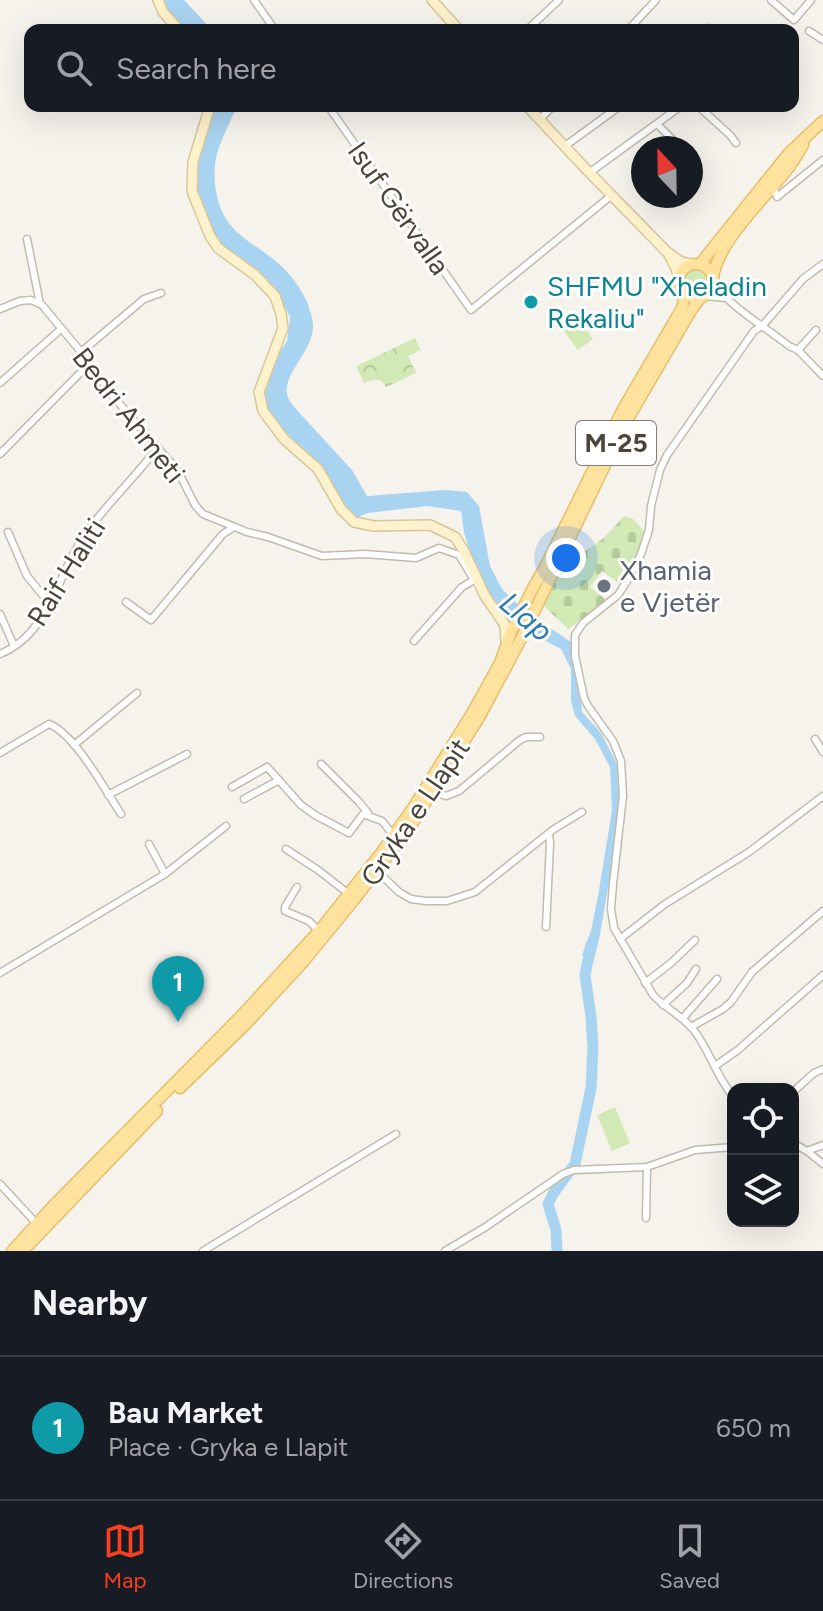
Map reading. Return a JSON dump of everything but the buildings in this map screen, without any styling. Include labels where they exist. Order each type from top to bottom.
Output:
[{"type":"main road","points":[[158,0],[174,24]]},
{"type":"main road","points":[[432,0],[454,24]]},
{"type":"main road","points":[[208,112],[193,162],[192,191],[218,248],[255,275],[275,296],[281,314],[283,328],[259,392],[263,411],[284,439],[318,469],[341,509],[354,522],[374,526],[430,525],[455,537],[510,639]]},
{"type":"main road","points":[[533,112],[667,252],[681,262],[696,264],[710,271],[713,281]]},
{"type":"main road","name":"M-25","points":[[679,280],[684,269],[696,264],[788,154],[823,121]]},
{"type":"main road","name":"M-25","points":[[703,297],[710,290],[715,267],[725,247],[790,166],[808,136]]},
{"type":"main road","points":[[667,252],[676,268],[680,288],[693,298],[703,297]]},
{"type":"main road","name":"Gryka e Llapit","points":[[435,782],[500,663],[532,590],[623,409],[682,308],[685,294]]},
{"type":"main road","name":"Gryka e Llapit","points":[[12,1251],[243,1014],[319,931],[416,810],[480,716],[510,639],[543,595],[625,424],[692,309],[703,297]]},
{"type":"main road","name":"Gryka e Llapit","points":[[23,1251],[171,1095],[246,1024],[318,945],[399,843],[416,810]]},
{"type":"street","points":[[254,0],[271,24]]},
{"type":"street","points":[[533,24],[559,0]]},
{"type":"street","points":[[634,24],[656,0]]},
{"type":"street","points":[[771,0],[794,20],[811,0]]},
{"type":"street","points":[[809,31],[823,40]]},
{"type":"street","name":"Isuf Gërvalla","points":[[332,112],[471,310],[612,195]]},
{"type":"street","points":[[540,119],[547,112]]},
{"type":"street","points":[[565,146],[612,112]]},
{"type":"street","points":[[589,173],[673,112]]},
{"type":"street","points":[[704,112],[736,143]]},
{"type":"street","points":[[657,124],[669,136]]},
{"type":"street","points":[[773,186],[777,197],[823,160]]},
{"type":"street","points":[[27,239],[40,304]]},
{"type":"street","points":[[727,1086],[691,1027],[653,995],[614,928],[611,909],[623,796],[621,761],[613,741],[584,698],[575,656],[575,635],[583,623],[624,588],[649,530],[651,506],[667,455],[754,331],[763,325],[803,279],[823,264]]},
{"type":"street","points":[[713,281],[727,298],[798,350],[823,376]]},
{"type":"street","points":[[81,352],[144,299],[161,293]]},
{"type":"street","points":[[703,297],[727,298]]},
{"type":"street","points":[[0,309],[20,301],[31,300],[40,304]]},
{"type":"street","name":"Bedri Ahmeti","points":[[40,304],[81,352],[111,394],[178,471],[203,514],[322,556],[365,554],[416,558],[439,548],[459,555],[474,580],[462,587],[414,641]]},
{"type":"street","name":"Bedri Ahmeti","points":[[0,383],[61,329]]},
{"type":"street","points":[[798,350],[816,330]]},
{"type":"street","points":[[0,454],[89,364]]},
{"type":"street","name":"Raif Haliti","points":[[0,654],[27,635],[50,604],[80,542],[158,447]]},
{"type":"street","points":[[126,602],[151,620],[223,534],[234,527]]},
{"type":"street","points":[[8,532],[27,576],[50,604]]},
{"type":"street","points":[[0,614],[14,646]]},
{"type":"street","points":[[74,745],[137,693]]},
{"type":"street","points":[[0,753],[49,724],[55,727],[74,745],[121,814]]},
{"type":"street","points":[[435,782],[438,790],[446,796],[459,791],[520,740],[540,737]]},
{"type":"street","points":[[815,739],[823,752]]},
{"type":"street","points":[[108,795],[187,754]]},
{"type":"street","points":[[321,764],[374,818]]},
{"type":"street","points":[[232,787],[267,767],[301,805],[315,815],[349,833],[363,814],[382,821],[394,836]]},
{"type":"street","points":[[244,799],[279,780]]},
{"type":"street","points":[[620,939],[665,904],[749,852],[823,796]]},
{"type":"street","points":[[377,871],[411,899],[447,901],[475,892],[549,833],[582,812]]},
{"type":"street","points":[[0,973],[165,874],[226,826]]},
{"type":"street","points":[[546,927],[549,833]]},
{"type":"street","points":[[149,844],[165,874]]},
{"type":"street","name":"Gryka e Llapit","points":[[286,849],[349,894]]},
{"type":"street","points":[[297,887],[285,911],[309,921],[319,931]]},
{"type":"street","points":[[691,1027],[731,1002],[752,972],[823,911]]},
{"type":"street","points":[[645,983],[695,940]]},
{"type":"street","points":[[663,1005],[687,983],[696,969]]},
{"type":"street","points":[[715,1066],[738,1050],[823,975]]},
{"type":"street","points":[[683,1018],[717,979]]},
{"type":"street","points":[[799,1087],[823,1069]]},
{"type":"street","points":[[203,1251],[396,1134]]},
{"type":"street","points":[[807,1151],[823,1145]]},
{"type":"street","points":[[799,1146],[823,1164]]},
{"type":"street","points":[[445,1251],[563,1174],[574,1170],[647,1167],[695,1150],[727,1147]]},
{"type":"street","points":[[646,1218],[647,1167]]},
{"type":"street","points":[[0,1184],[37,1224]]},
{"type":"green space","points":[[695,269],[704,272],[707,281],[704,290],[695,293],[686,290],[683,281],[686,272]]},
{"type":"green space","points":[[577,318],[593,339],[578,350],[562,329]]},
{"type":"green space","points":[[415,338],[421,350],[408,356],[416,373],[386,387],[376,380],[364,383],[356,366]]},
{"type":"green space","points":[[624,516],[633,519],[644,531],[632,565],[622,585],[602,571],[590,587],[608,601],[568,629],[541,603],[554,573],[604,538]]},
{"type":"green space","points":[[615,1107],[630,1143],[612,1151],[597,1115]]},
{"type":"water","points":[[160,0],[184,0],[206,24],[178,24]]},
{"type":"water","points":[[212,112],[234,112],[216,158],[215,186],[219,204],[227,221],[237,232],[286,270],[306,301],[313,329],[287,389],[288,398],[295,408],[352,470],[367,496],[445,490],[467,492],[479,506],[490,566],[502,589],[525,611],[574,644],[578,652],[582,712],[601,733],[617,764],[620,787],[613,858],[593,963],[582,955],[591,931],[612,810],[610,767],[595,739],[575,716],[571,701],[571,669],[561,649],[510,626],[477,577],[461,511],[427,506],[368,513],[356,518],[341,503],[328,476],[312,456],[275,423],[265,405],[264,392],[272,364],[287,341],[290,317],[275,287],[214,240],[200,208],[193,176],[199,142]]},
{"type":"waterway","name":"Llap","points":[[557,1251],[556,1230],[548,1204],[575,1164],[591,1088],[593,1048],[585,975],[591,945]]},
{"type":"place","name":"SHFMU \"Xheladin Rekaliu\"","points":[[531,302]]},
{"type":"place","name":"Xhamia e Vjetër","points":[[604,586]]},
{"type":"place","name":"Bau Market","points":[[178,1022]]}]
